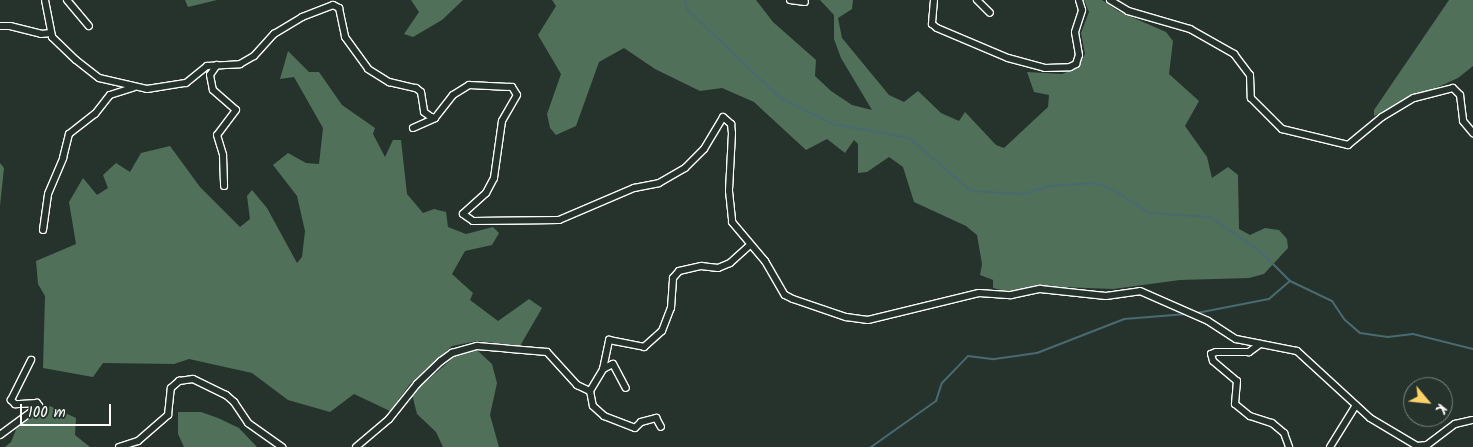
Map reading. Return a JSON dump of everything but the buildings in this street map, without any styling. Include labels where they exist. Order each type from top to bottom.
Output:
[{"type":"street","points":[[45,0],[51,33],[76,60],[99,78],[135,87],[166,88],[186,83],[207,66],[240,64],[254,56],[274,34],[302,17],[333,5],[339,8],[346,37],[368,69],[389,82],[416,88],[421,92],[424,112],[435,118]]},
{"type":"street","points":[[67,0],[89,26]]},
{"type":"street","points":[[790,0],[805,2]]},
{"type":"street","points":[[934,0],[932,24],[937,28],[1008,58],[1045,68],[1070,68],[1076,64],[1078,55],[1075,32],[1082,10],[1078,0]]},
{"type":"street","points":[[977,0],[990,13]]},
{"type":"street","points":[[1110,0],[1128,12],[1190,29],[1234,54],[1250,75],[1252,98],[1282,129],[1348,145],[1382,117],[1414,98],[1453,88],[1460,95],[1463,121],[1473,133]]},
{"type":"street","points":[[0,26],[51,33]]},
{"type":"street","points":[[218,65],[210,76],[213,90],[236,110],[217,135],[223,155],[224,186]]},
{"type":"street","points":[[413,128],[435,118],[453,95],[469,86],[508,86],[517,90],[517,95],[502,121],[494,178],[486,193],[463,214],[480,223],[559,220],[634,188],[660,183],[685,168],[708,144],[717,122],[722,117],[728,119],[732,133],[729,191],[732,222],[749,246],[765,261],[786,295],[857,319],[878,318],[979,293],[1012,295],[1040,289],[1106,296],[1140,291],[1208,321],[1236,339],[1297,351],[1356,405],[1400,437],[1417,446],[1427,445],[1455,424],[1473,420]]},
{"type":"street","points":[[42,230],[48,194],[72,128],[95,114],[110,95],[135,87]]},
{"type":"street","points":[[603,369],[609,340],[644,347],[662,331],[671,308],[673,278],[679,272],[700,266],[718,268],[730,263],[749,246]]},
{"type":"street","points":[[1260,344],[1249,352],[1216,352],[1211,354],[1213,361],[1237,381],[1235,404],[1250,416],[1272,423],[1284,433],[1289,447]]},
{"type":"street","points":[[356,447],[389,419],[416,384],[441,361],[452,354],[477,346],[547,352],[576,385],[590,391]]},
{"type":"street","points":[[0,435],[39,406],[37,403],[15,404],[11,400],[31,360]]},
{"type":"street","points":[[626,388],[616,366],[607,365],[590,391],[593,406],[612,421],[635,428],[641,422],[656,418],[661,427]]},
{"type":"street","points":[[119,447],[138,441],[161,421],[170,408],[170,388],[179,381],[193,379],[230,398],[242,418],[282,447]]},
{"type":"street","points":[[1330,447],[1356,405]]},
{"type":"green space","points":[[185,0],[217,0],[188,7]]},
{"type":"green space","points":[[411,0],[463,0],[442,20],[413,37],[404,34],[419,12]]},
{"type":"green space","points":[[552,0],[756,0],[773,22],[816,60],[815,76],[831,91],[852,105],[872,110],[841,58],[834,39],[834,15],[820,0],[853,0],[852,9],[838,18],[842,38],[889,95],[904,102],[918,91],[941,113],[959,121],[965,112],[996,145],[1004,148],[1048,107],[1049,95],[1034,92],[1027,72],[1062,74],[1077,68],[1085,54],[1081,33],[1089,12],[1084,0],[1102,0],[1118,11],[1166,32],[1173,41],[1169,74],[1199,101],[1185,126],[1207,157],[1212,178],[1228,167],[1238,175],[1239,229],[1250,235],[1265,228],[1279,230],[1287,239],[1288,248],[1264,274],[1249,278],[1180,280],[1113,289],[1035,286],[1010,292],[993,288],[993,280],[980,275],[982,264],[977,235],[966,226],[914,202],[903,167],[889,157],[867,172],[858,173],[858,144],[854,140],[845,153],[827,139],[806,150],[754,102],[722,88],[700,91],[655,69],[624,48],[599,62],[576,126],[556,135],[550,128],[547,114],[561,74],[538,35],[556,6]]},
{"type":"green space","points":[[1449,0],[1473,0],[1473,66],[1458,78],[1374,116],[1374,110]]},
{"type":"green space","points":[[288,51],[309,72],[319,72],[342,105],[375,128],[373,134],[385,157],[393,140],[401,140],[407,194],[423,213],[434,209],[446,212],[448,227],[466,234],[493,227],[499,233],[492,245],[465,251],[452,274],[473,293],[470,300],[498,321],[529,299],[542,308],[520,346],[477,341],[452,346],[410,384],[390,411],[354,394],[330,412],[288,400],[252,373],[189,359],[174,364],[103,363],[93,377],[43,368],[45,296],[38,284],[36,261],[76,244],[69,202],[83,178],[97,195],[108,188],[103,175],[116,163],[130,172],[141,153],[170,146],[200,187],[240,227],[250,219],[247,196],[252,190],[267,208],[297,263],[302,257],[305,231],[297,196],[273,165],[288,153],[306,163],[319,164],[323,128],[294,77],[280,79]]},
{"type":"green space","points":[[0,163],[4,168],[0,206]]},
{"type":"green space","points":[[477,350],[492,364],[497,383],[490,415],[499,447],[443,447],[436,432],[417,414],[412,394],[455,356]]},
{"type":"green space","points":[[50,406],[76,418],[75,435],[90,447],[5,447],[11,442],[17,427]]},
{"type":"green space","points":[[178,412],[201,412],[218,418],[239,428],[257,447],[184,447],[178,434]]},
{"type":"waterway","points":[[685,0],[687,9],[780,98],[833,124],[909,138],[971,191],[1024,194],[1049,186],[1094,183],[1114,190],[1149,213],[1210,217],[1261,252],[1290,281]]},
{"type":"waterway","points":[[1197,313],[1269,299],[1290,281],[1332,301],[1345,320],[1360,333],[1388,337],[1413,334],[1473,349]]},
{"type":"waterway","points":[[871,447],[936,401],[942,383],[968,356],[994,359],[1037,353],[1124,319],[1187,314]]}]
